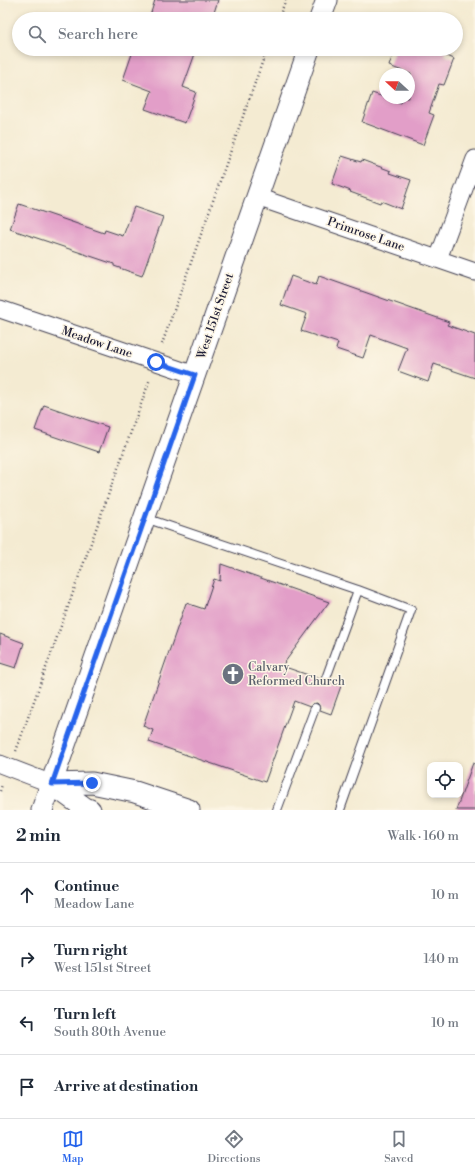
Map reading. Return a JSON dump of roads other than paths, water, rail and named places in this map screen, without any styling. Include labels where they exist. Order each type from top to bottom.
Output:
[{"type":"street","points":[[322,12],[326,0]]},
{"type":"street","name":"West 151st Street","points":[[42,810],[307,56]]},
{"type":"street","points":[[438,259],[475,160]]},
{"type":"street","name":"Primrose Lane","points":[[257,197],[475,272]]},
{"type":"street","name":"Meadow Lane","points":[[0,309],[195,375]]},
{"type":"street","points":[[0,764],[52,784],[90,810]]},
{"type":"street","points":[[52,784],[92,783],[135,792],[189,810]]},
{"type":"lane","points":[[144,517],[358,590],[411,610],[340,810]]},
{"type":"lane","points":[[325,681],[358,590]]},
{"type":"lane","points":[[277,810],[315,708]]},
{"type":"place","name":"Calvary Reformed Church","points":[[233,674]]}]
